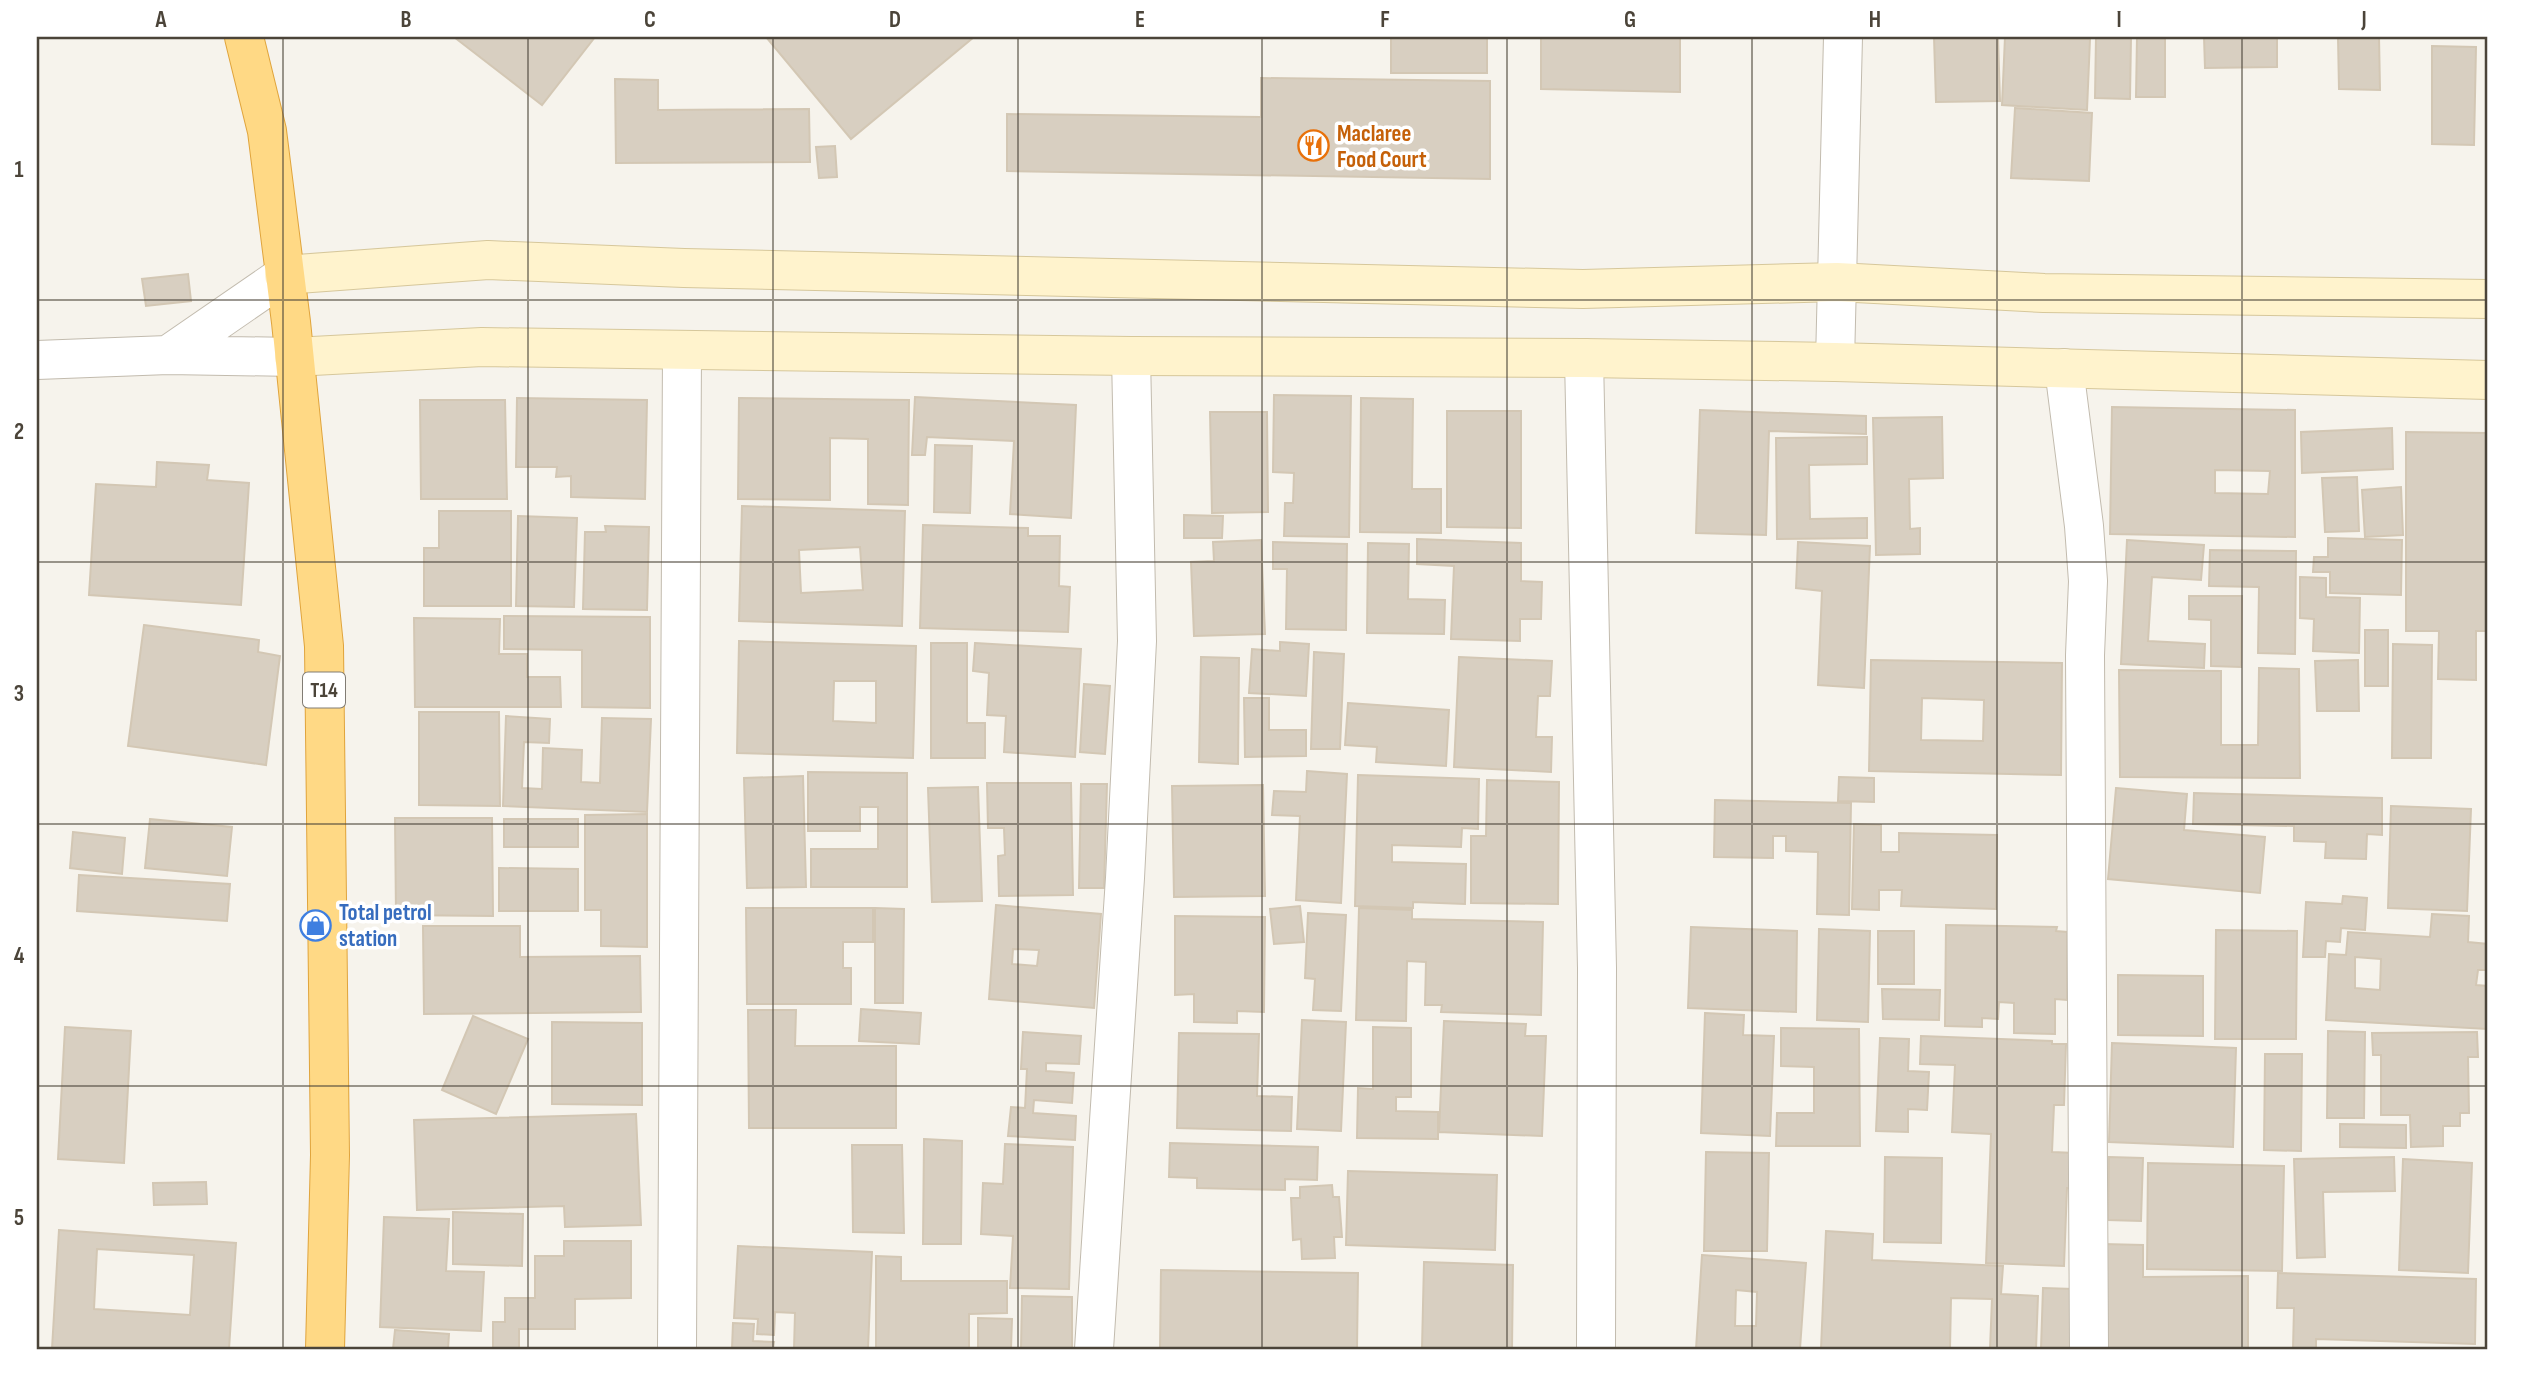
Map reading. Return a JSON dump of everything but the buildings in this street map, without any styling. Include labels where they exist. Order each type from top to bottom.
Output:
[{"type":"highway","name":"T14","points":[[244,37],[267,131],[324,646],[330,1155],[325,1349]]},
{"type":"main road","points":[[284,275],[488,260],[781,270],[1583,289],[1837,282],[2044,293],[2488,299]]},
{"type":"main road","points":[[294,357],[482,347],[1131,356],[1584,358],[1835,362],[2488,380]]},
{"type":"street","points":[[1835,362],[1843,37]]},
{"type":"street","points":[[168,355],[284,275]]},
{"type":"street","points":[[677,1349],[682,351]]},
{"type":"street","points":[[37,360],[168,355],[294,357]]},
{"type":"street","points":[[1094,1349],[1125,878],[1137,641],[1131,356]]},
{"type":"street","points":[[1584,358],[1597,968],[1596,1349]]},
{"type":"street","points":[[2064,368],[2084,526],[2088,581],[2085,668],[2089,1349]]},
{"type":"place","name":"Maclaree Food Court","points":[[1314,146]]},
{"type":"place","name":"Total petrol station","points":[[316,925]]}]
